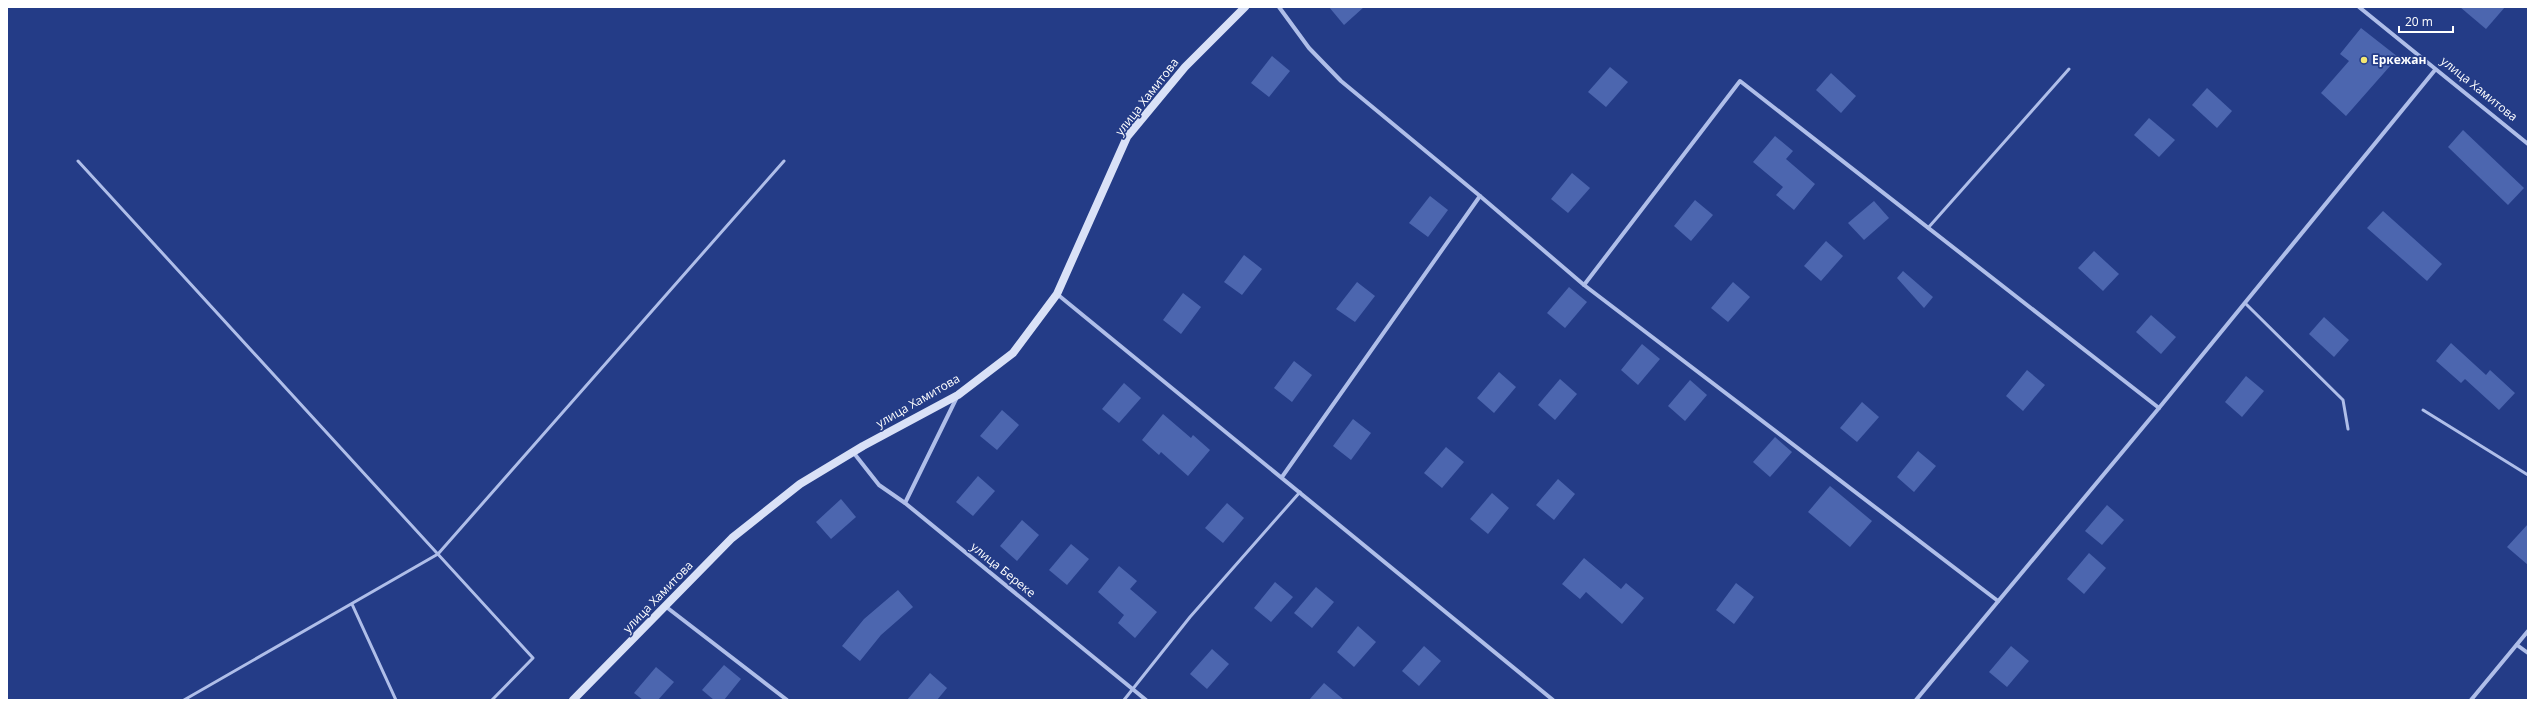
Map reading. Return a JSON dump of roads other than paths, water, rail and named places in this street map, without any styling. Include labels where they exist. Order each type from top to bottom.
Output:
[{"type":"street","name":"улица Хамитова","points":[[573,700],[732,538],[800,484],[853,452],[958,395],[1014,352],[1057,294],[1127,137],[1185,67],[1245,7]]},
{"type":"street","points":[[1279,7],[1309,48],[1341,81],[1480,196],[1584,285],[1998,601]]},
{"type":"street","name":"улица Хамитова","points":[[2359,7],[2528,144]]},
{"type":"street","points":[[1916,700],[2160,408],[2435,70]]},
{"type":"street","points":[[1584,285],[1740,81],[2160,408]]},
{"type":"street","points":[[1282,477],[1480,196]]},
{"type":"street","points":[[1057,294],[1553,700]]},
{"type":"street","points":[[905,503],[958,395]]},
{"type":"street","name":"улица Береке","points":[[853,452],[879,485],[905,503],[1146,700]]},
{"type":"street","points":[[665,606],[787,700]]},
{"type":"street","points":[[2471,700],[2528,631]]},
{"type":"street","points":[[2517,645],[2528,653]]},
{"type":"lane","points":[[1928,228],[2070,69]]},
{"type":"lane","points":[[78,161],[533,658],[492,700]]},
{"type":"lane","points":[[184,700],[438,554],[784,161]]},
{"type":"lane","points":[[2245,303],[2343,400],[2348,429]]},
{"type":"lane","points":[[2423,410],[2528,475]]},
{"type":"lane","points":[[1124,700],[1190,617],[1300,492]]},
{"type":"lane","points":[[352,604],[396,700]]},
{"type":"place","name":"Еркежан","points":[[2364,60]]}]
